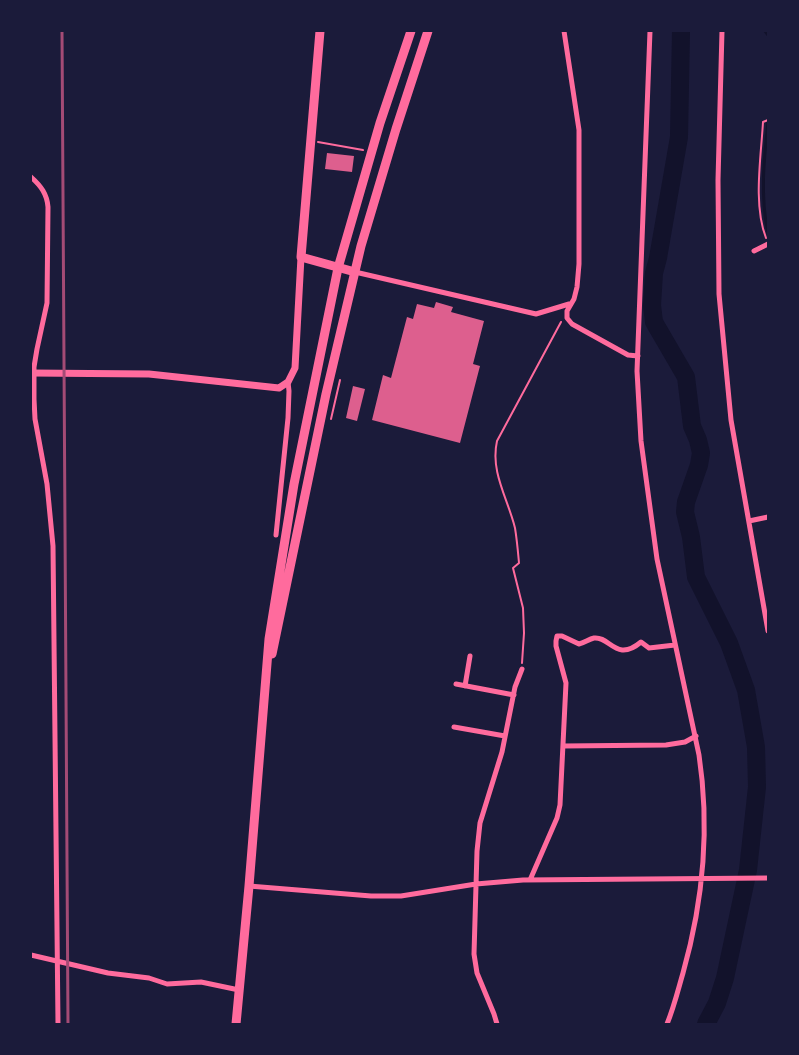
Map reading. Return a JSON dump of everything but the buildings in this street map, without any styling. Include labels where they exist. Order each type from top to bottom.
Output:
[{"type":"main road","points":[[320,31],[301,257],[355,272]]},
{"type":"main road","points":[[236,1024],[269,639],[294,484],[338,268],[380,124],[411,31]]},
{"type":"main road","points":[[264,686],[289,576],[326,394],[364,236],[393,138],[428,31]]},
{"type":"street","points":[[564,31],[580,130],[579,264],[577,287],[567,311],[567,318],[572,324],[628,355],[638,356]]},
{"type":"street","points":[[650,31],[638,356],[642,450],[657,559],[696,736],[703,778],[705,822],[701,892],[692,940],[667,1024]]},
{"type":"street","points":[[722,31],[718,180],[719,294],[731,420],[768,631]]},
{"type":"street","points":[[31,177],[42,187],[47,197],[48,207],[47,303],[33,373],[32,399],[47,484],[53,546],[58,1024]]},
{"type":"street","points":[[754,251],[768,243]]},
{"type":"street","points":[[276,535],[288,418],[288,382],[295,368],[301,257]]},
{"type":"street","points":[[355,272],[536,314],[570,304]]},
{"type":"street","points":[[33,373],[156,375],[274,388],[288,382]]},
{"type":"street","points":[[749,520],[768,517]]},
{"type":"street","points":[[530,880],[557,818],[560,804],[566,683],[556,646],[557,636],[562,636],[579,644],[594,638],[619,650],[629,649],[641,642],[649,648],[676,645]]},
{"type":"street","points":[[465,686],[470,656]]},
{"type":"street","points":[[496,1024],[494,1014],[477,973],[474,954],[480,823],[502,752],[514,695],[522,669]]},
{"type":"street","points":[[456,684],[514,695]]},
{"type":"street","points":[[454,727],[505,736]]},
{"type":"street","points":[[564,746],[666,745],[685,742],[696,736]]},
{"type":"street","points":[[249,886],[362,895],[401,896],[476,884],[530,880],[768,878]]},
{"type":"street","points":[[31,955],[108,973],[149,978],[167,984],[201,982],[239,990]]},
{"type":"path","points":[[768,120],[764,121],[760,209],[762,228],[768,243]]},
{"type":"path","points":[[311,142],[364,150]]},
{"type":"path","points":[[522,669],[523,608],[513,568],[519,563],[515,529],[496,472],[494,453],[497,441],[567,311]]},
{"type":"path","points":[[332,417],[340,380]]},
{"type":"waterway","points":[[681,31],[679,137],[654,273],[652,305],[654,322],[686,377],[692,426],[701,453],[699,465],[686,502],[685,512],[691,537],[696,577],[729,643],[746,690],[756,747],[757,787],[748,870],[725,978],[717,1003],[706,1024]]},
{"type":"waterway","points":[[765,31],[768,35]]},
{"type":"waterway","points":[[768,122],[763,191],[768,233]]},
{"type":"railway","points":[[62,31],[68,1024]]}]
